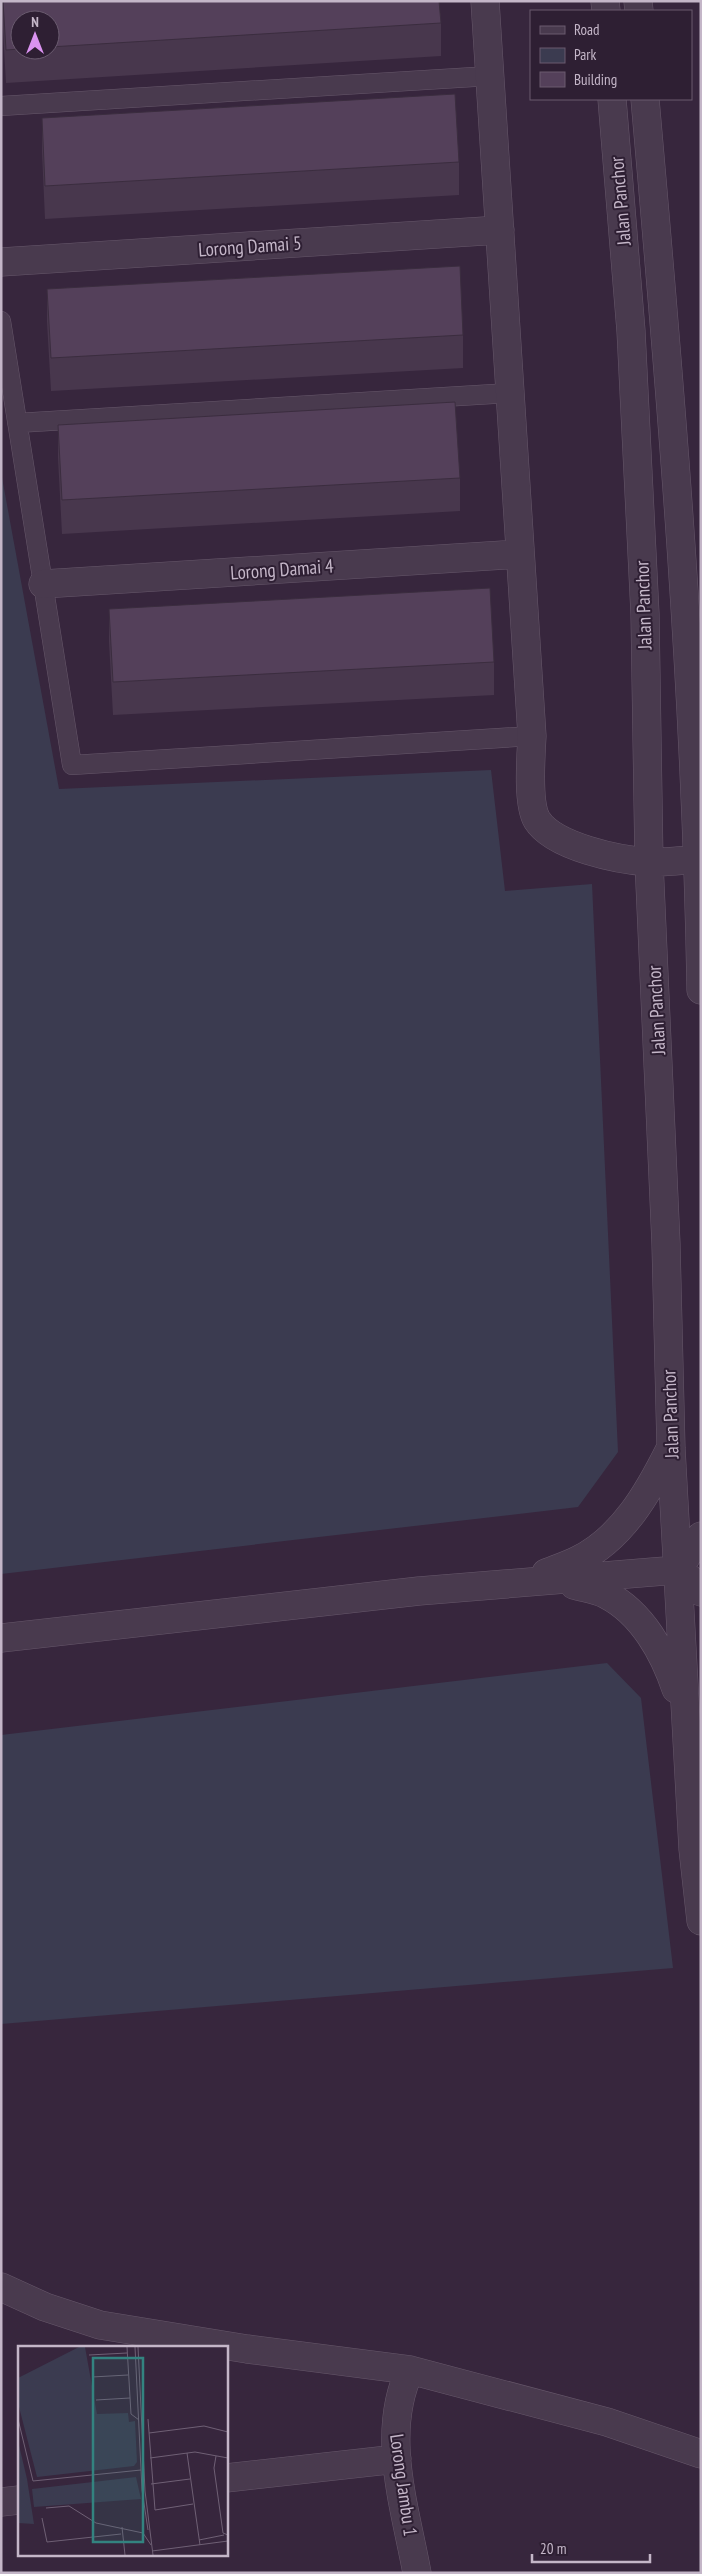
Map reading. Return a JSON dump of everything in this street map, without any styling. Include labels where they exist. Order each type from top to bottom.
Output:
[{"type":"street","points":[[485,1],[532,736],[530,783],[537,819],[554,836],[581,848],[649,862],[699,859]]},
{"type":"street","name":"Jalan Panchor","points":[[612,100],[631,331],[644,614],[649,862],[666,1244],[676,1570],[693,1849],[701,1920]]},
{"type":"street","name":"Jalan Panchor","points":[[645,100],[665,330],[699,859],[701,990]]},
{"type":"street","name":"Lorong Damai 5","points":[[1,262],[500,230]]},
{"type":"street","name":"Lorong Damai 4","points":[[44,584],[520,554]]},
{"type":"street","points":[[514,1585],[579,1560],[607,1540],[628,1518],[650,1490],[671,1448]]},
{"type":"street","points":[[676,1570],[701,1536]]},
{"type":"street","points":[[1,1638],[419,1591],[514,1585],[676,1570],[690,1579],[701,1592]]},
{"type":"street","points":[[560,1581],[606,1594],[629,1610],[660,1650],[670,1671],[685,1714]]},
{"type":"street","points":[[1,2287],[46,2307],[100,2325],[247,2349],[410,2370],[607,2422],[701,2454]]},
{"type":"street","name":"Lorong Jambu 1","points":[[410,2370],[401,2388],[396,2410],[396,2459],[417,2573]]},
{"type":"street","points":[[228,2478],[396,2459]]},
{"type":"street","points":[[1,2502],[18,2500]]},
{"type":"lane","points":[[1,106],[490,76]]},
{"type":"lane","points":[[1,321],[72,765],[532,736]]},
{"type":"lane","points":[[17,423],[510,393]]},
{"type":"green space","points":[[1,472],[59,789],[491,770],[505,891],[592,884],[618,1452],[578,1507],[1,1574]]},
{"type":"green space","points":[[607,1663],[641,1698],[673,1968],[1,2024],[1,1735]]},
{"type":"building","points":[[3,1],[439,1],[441,23],[60,46],[60,10],[10,10],[10,50],[6,50]]},
{"type":"building","points":[[455,94],[459,162],[45,186],[42,118]]},
{"type":"building","points":[[460,266],[463,335],[51,358],[47,289]]},
{"type":"building","points":[[455,402],[460,478],[62,500],[58,425]]},
{"type":"building","points":[[490,588],[494,662],[113,682],[109,609]]}]
